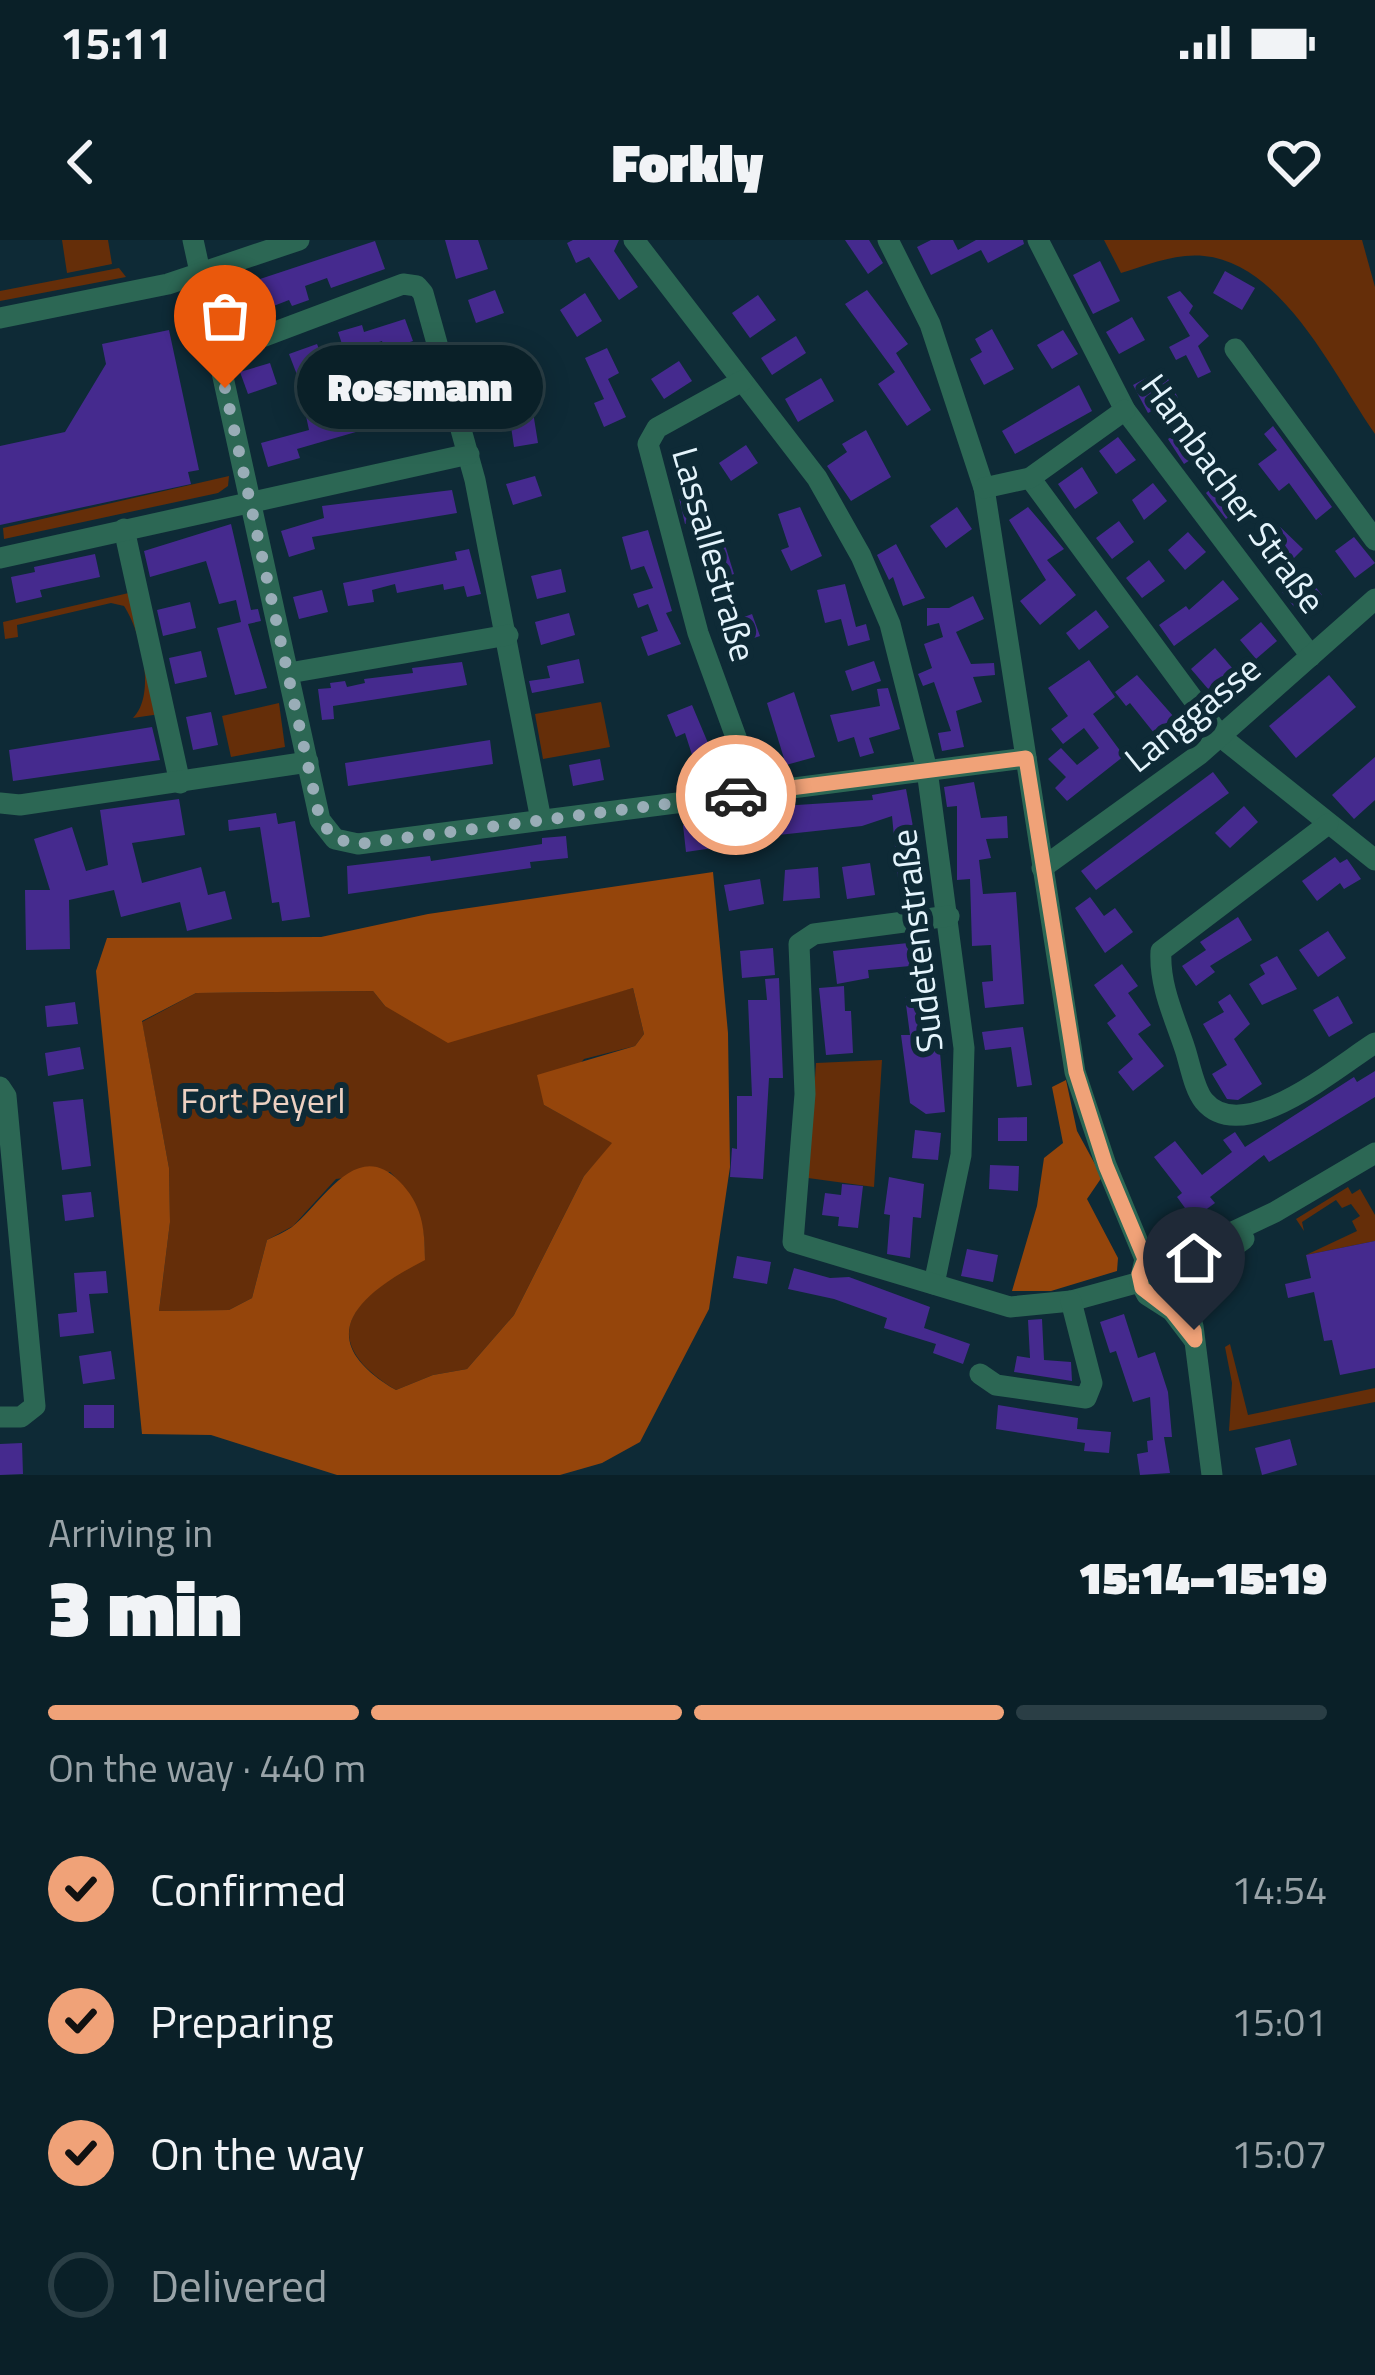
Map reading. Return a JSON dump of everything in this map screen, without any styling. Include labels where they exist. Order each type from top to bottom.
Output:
[{"type":"street","points":[[194,240],[320,820],[335,839],[358,844],[1026,758]]},
{"type":"street","points":[[0,318],[202,275],[299,240]]},
{"type":"street","name":"Sudetenstraße","points":[[634,240],[817,478],[876,585],[909,691],[927,770],[964,1048],[963,1120],[953,1207],[934,1284]]},
{"type":"street","points":[[888,240],[936,340],[984,488],[1076,1072],[1117,1190],[1169,1269],[1195,1340],[1216,1470]]},
{"type":"street","name":"Hambacher Straße","points":[[1038,240],[1125,410],[1311,656]]},
{"type":"street","points":[[217,354],[403,284],[417,286],[469,454],[541,820]]},
{"type":"street","points":[[1235,349],[1375,540]]},
{"type":"street","name":"Lassallestraße","points":[[742,381],[657,428],[648,444],[698,633],[756,792]]},
{"type":"street","points":[[984,488],[1030,478],[1125,410]]},
{"type":"street","points":[[0,558],[469,454]]},
{"type":"street","points":[[1030,478],[1221,737],[1375,860]]},
{"type":"street","points":[[124,529],[181,784]]},
{"type":"street","name":"Langgasse","points":[[1042,868],[1221,737],[1375,599]]},
{"type":"street","points":[[289,673],[508,635]]},
{"type":"street","points":[[0,803],[20,806],[308,762]]},
{"type":"street","points":[[1328,824],[1175,938],[1161,951],[1159,974],[1203,1100],[1222,1114],[1252,1117],[1375,1043]]},
{"type":"street","points":[[949,916],[814,934],[801,940],[805,1094],[793,1242],[1010,1307],[1071,1301],[1169,1269],[1258,1230],[1275,1211],[1375,1153]]},
{"type":"street","points":[[0,1087],[6,1096],[12,1254],[35,1406],[21,1417],[0,1417]]},
{"type":"street","points":[[1169,1269],[1176,1300],[1159,1302],[1195,1340]]},
{"type":"street","points":[[980,1374],[996,1385],[1086,1397],[1092,1382],[1071,1301]]},
{"type":"green space","points":[[62,240],[108,240],[112,264],[67,273]]},
{"type":"green space","points":[[1104,240],[1362,240],[1375,287],[1375,434],[1303,326],[1258,278],[1232,263],[1204,256],[1162,260],[1121,273]]},
{"type":"green space","points":[[119,268],[126,277],[0,301],[0,291]]},
{"type":"green space","points":[[229,476],[228,486],[218,493],[4,539],[3,528]]},
{"type":"green space","points":[[133,592],[160,714],[133,718],[144,694],[144,663],[124,606],[111,603],[17,625],[18,637],[5,639],[3,622]]},
{"type":"green space","points":[[601,702],[610,747],[543,759],[535,714]]},
{"type":"green space","points":[[279,703],[285,747],[231,757],[222,716]]},
{"type":"green space","name":"Fort Peyerl","points":[[633,988],[644,1034],[635,1046],[584,1059],[544,1105],[613,1143],[584,1176],[514,1315],[467,1369],[433,1375],[396,1390],[369,1371],[354,1352],[349,1334],[364,1301],[425,1259],[418,1211],[390,1172],[336,1179],[293,1226],[267,1240],[252,1298],[229,1310],[159,1311],[170,1222],[169,1168],[142,1022],[196,993],[373,991],[385,1006],[553,1009]]},
{"type":"green space","points":[[882,1060],[874,1187],[808,1178],[816,1063]]},
{"type":"green space","points":[[1348,1187],[1352,1194],[1360,1189],[1375,1215],[1375,1241],[1306,1255],[1357,1231],[1352,1221],[1360,1216],[1351,1204],[1342,1208],[1336,1200],[1302,1222],[1304,1231],[1296,1219]]},
{"type":"green space","points":[[1230,1344],[1248,1415],[1375,1388],[1375,1402],[1229,1431],[1232,1383],[1225,1347]]},
{"type":"shaded area","points":[[713,872],[728,1033],[730,1167],[709,1309],[640,1442],[602,1463],[560,1475],[337,1475],[211,1435],[142,1434],[96,971],[107,938],[321,937],[428,914]],"holes":[[[633,988],[644,1034],[635,1046],[537,1075],[544,1105],[612,1143],[584,1176],[514,1315],[467,1369],[433,1375],[396,1390],[369,1371],[354,1352],[349,1335],[364,1302],[425,1260],[423,1227],[413,1199],[383,1169],[368,1166],[341,1179],[292,1227],[267,1240],[252,1298],[229,1310],[159,1311],[170,1222],[169,1168],[142,1021],[196,993],[373,991],[385,1006],[448,1043]]]},
{"type":"shaded area","points":[[1066,1080],[1077,1131],[1102,1177],[1087,1199],[1118,1258],[1117,1271],[1051,1291],[1012,1291],[1037,1206],[1044,1158],[1063,1143],[1052,1087]]},
{"type":"building","points":[[445,240],[478,240],[488,269],[456,279]]},
{"type":"building","points":[[619,240],[614,251],[638,287],[619,300],[589,257],[576,263],[567,243]]},
{"type":"building","points":[[845,240],[869,240],[883,263],[868,274]]},
{"type":"building","points":[[931,240],[953,240],[958,250],[976,240],[1023,240],[1024,244],[988,263],[981,250],[931,275],[917,247]]},
{"type":"building","points":[[375,241],[385,269],[331,288],[327,278],[305,286],[309,300],[292,306],[289,300],[271,307],[260,279]]},
{"type":"building","points":[[1100,261],[1120,301],[1093,314],[1073,275]]},
{"type":"building","points":[[1225,271],[1255,288],[1242,310],[1213,293]]},
{"type":"building","points":[[495,290],[504,313],[476,323],[468,300]]},
{"type":"building","points":[[867,290],[908,344],[896,353],[931,410],[907,426],[878,384],[895,372],[845,304]]},
{"type":"building","points":[[1180,291],[1193,306],[1189,313],[1209,336],[1198,346],[1211,372],[1198,378],[1186,355],[1176,360],[1169,347],[1190,336],[1167,297]]},
{"type":"building","points":[[585,293],[602,321],[577,337],[560,310]]},
{"type":"building","points":[[758,295],[776,320],[750,338],[732,313]]},
{"type":"building","points":[[1132,317],[1145,340],[1119,354],[1106,332]]},
{"type":"building","points":[[405,319],[413,341],[385,350],[382,341],[345,353],[338,332],[362,325],[364,332]]},
{"type":"building","points":[[992,329],[1014,369],[984,385],[970,359],[982,352],[975,339]]},
{"type":"building","points":[[169,330],[199,470],[188,472],[191,484],[0,525],[0,446],[65,432],[106,364],[102,344]]},
{"type":"building","points":[[1063,330],[1078,354],[1052,369],[1037,345]]},
{"type":"building","points":[[796,336],[806,353],[772,375],[761,358]]},
{"type":"building","points":[[317,344],[327,369],[299,380],[289,354]]},
{"type":"building","points":[[607,348],[619,373],[608,379],[626,417],[604,427],[594,403],[604,399],[585,358]]},
{"type":"building","points":[[679,361],[692,381],[664,399],[651,379]]},
{"type":"building","points":[[270,363],[277,384],[248,394],[240,372]]},
{"type":"building","points":[[1163,369],[1178,398],[1148,413],[1133,385]]},
{"type":"building","points":[[520,378],[538,443],[514,447],[509,413],[502,416],[492,389]]},
{"type":"building","points":[[821,378],[834,401],[798,422],[785,399]]},
{"type":"building","points":[[1079,385],[1092,411],[1015,454],[1002,431]]},
{"type":"building","points":[[426,388],[432,410],[297,449],[300,458],[268,467],[261,443],[309,430],[306,416]]},
{"type":"building","points":[[1193,422],[1210,447],[1184,464],[1168,439]]},
{"type":"building","points":[[1273,426],[1332,507],[1316,520],[1289,483],[1279,491],[1258,464],[1277,450],[1264,434]]},
{"type":"building","points":[[866,430],[891,477],[851,501],[827,466],[847,452],[842,444]]},
{"type":"building","points":[[1118,437],[1136,460],[1116,474],[1099,451]]},
{"type":"building","points":[[746,445],[758,463],[731,481],[719,463]]},
{"type":"building","points":[[1082,467],[1098,493],[1075,509],[1058,484]]},
{"type":"building","points":[[692,474],[695,499],[704,497],[709,518],[685,524],[674,476]]},
{"type":"building","points":[[1227,474],[1249,498],[1226,519],[1206,493]]},
{"type":"building","points":[[535,476],[542,496],[513,505],[506,484]]},
{"type":"building","points":[[1153,483],[1167,501],[1144,520],[1132,500]]},
{"type":"building","points":[[452,490],[457,513],[312,537],[315,549],[289,557],[281,531],[324,518],[322,506]]},
{"type":"building","points":[[800,507],[822,556],[791,571],[781,550],[789,547],[778,514]]},
{"type":"building","points":[[957,507],[972,529],[946,548],[930,526]]},
{"type":"building","points":[[1028,507],[1064,549],[1047,560],[1076,595],[1040,625],[1020,601],[1046,580],[1009,520]]},
{"type":"building","points":[[1119,521],[1134,542],[1112,559],[1096,538]]},
{"type":"building","points":[[1276,523],[1303,549],[1293,559],[1322,595],[1300,614],[1282,592],[1297,580],[1257,543]]},
{"type":"building","points":[[231,524],[251,610],[258,609],[261,621],[248,624],[267,688],[235,695],[217,628],[241,622],[236,600],[219,604],[206,561],[150,577],[144,551]]},
{"type":"building","points":[[648,530],[672,611],[666,613],[681,644],[648,656],[641,637],[658,631],[648,604],[638,608],[633,594],[653,588],[644,566],[631,570],[622,537]]},
{"type":"building","points":[[1188,532],[1206,552],[1185,570],[1168,550]]},
{"type":"building","points":[[1354,537],[1375,563],[1355,578],[1335,551]]},
{"type":"building","points":[[896,544],[925,598],[903,606],[893,577],[889,580],[877,555]]},
{"type":"building","points":[[725,545],[734,574],[706,582],[697,554]]},
{"type":"building","points":[[469,549],[481,594],[467,597],[464,586],[444,590],[443,584],[397,593],[395,584],[372,590],[374,602],[348,606],[343,583],[457,560],[455,552]]},
{"type":"building","points":[[95,554],[100,577],[40,590],[42,597],[16,603],[11,577]]},
{"type":"building","points":[[1149,560],[1165,581],[1142,598],[1126,578]]},
{"type":"building","points":[[561,569],[566,592],[537,599],[531,576]]},
{"type":"building","points":[[1223,580],[1239,599],[1174,646],[1159,625],[1186,606],[1189,610]]},
{"type":"building","points":[[845,584],[856,627],[866,624],[870,640],[848,646],[841,619],[825,623],[817,590]]},
{"type":"building","points":[[322,590],[328,612],[299,619],[293,597]]},
{"type":"building","points":[[973,596],[984,619],[956,632],[971,664],[994,663],[995,675],[973,677],[982,702],[956,711],[964,747],[942,751],[938,733],[951,731],[934,682],[923,686],[918,674],[932,668],[924,644],[943,637],[939,623],[927,626],[927,608],[949,608]]},
{"type":"building","points":[[190,602],[196,628],[163,636],[157,610]]},
{"type":"building","points":[[1096,610],[1109,627],[1079,650],[1066,633]]},
{"type":"building","points":[[569,613],[575,635],[541,645],[535,622]]},
{"type":"building","points":[[752,614],[760,636],[733,645],[726,624]]},
{"type":"building","points":[[1261,622],[1277,641],[1256,659],[1240,640]]},
{"type":"building","points":[[1215,648],[1239,676],[1215,697],[1191,669]]},
{"type":"building","points":[[201,651],[207,677],[175,684],[169,658]]},
{"type":"building","points":[[579,659],[584,683],[532,693],[529,681],[550,678],[547,666]]},
{"type":"building","points":[[1089,660],[1115,697],[1093,714],[1124,756],[1067,801],[1055,788],[1066,777],[1048,759],[1061,748],[1077,765],[1099,748],[1084,728],[1063,744],[1051,729],[1068,716],[1048,688]]},
{"type":"building","points":[[874,661],[881,681],[852,691],[845,671]]},
{"type":"building","points":[[462,662],[467,685],[333,706],[334,719],[322,720],[318,689],[331,688],[330,683],[345,681],[347,687],[365,683],[364,679],[413,673],[412,668]]},
{"type":"building","points":[[1137,675],[1174,717],[1154,733],[1115,692]]},
{"type":"building","points":[[1329,675],[1356,707],[1296,758],[1269,726]]},
{"type":"building","points":[[888,688],[900,729],[869,738],[874,753],[860,757],[854,737],[838,742],[830,715],[880,706],[877,689]]},
{"type":"building","points":[[794,692],[815,757],[786,765],[767,703]]},
{"type":"building","points":[[692,705],[708,743],[717,740],[723,758],[709,763],[715,777],[690,786],[683,769],[695,764],[685,733],[676,737],[667,715]]},
{"type":"building","points":[[211,712],[218,745],[193,750],[186,717]]},
{"type":"building","points":[[152,727],[160,760],[13,781],[9,750]]},
{"type":"building","points":[[490,740],[493,764],[348,786],[345,763]]},
{"type":"building","points":[[1375,757],[1375,800],[1354,819],[1332,795]]},
{"type":"building","points":[[600,759],[604,780],[573,786],[569,765]]},
{"type":"building","points":[[1213,772],[1229,793],[1096,890],[1081,871]]},
{"type":"building","points":[[974,782],[981,818],[1007,816],[1008,838],[986,839],[991,858],[979,860],[983,894],[1016,892],[1024,1004],[985,1008],[982,982],[993,981],[991,945],[972,946],[970,879],[957,880],[957,806],[947,807],[944,787]]},
{"type":"building","points":[[906,789],[922,875],[898,878],[892,816],[862,826],[713,842],[713,848],[686,852],[683,825],[782,806],[873,800],[872,795]]},
{"type":"building","points":[[179,799],[185,835],[132,843],[142,883],[201,867],[208,895],[225,891],[232,919],[187,931],[180,902],[121,917],[114,890],[69,900],[70,949],[26,950],[25,890],[50,890],[34,839],[72,827],[86,871],[108,865],[100,810]]},
{"type":"building","points":[[1244,806],[1258,822],[1230,848],[1215,833]]},
{"type":"building","points":[[276,813],[278,824],[295,821],[310,917],[282,921],[279,902],[272,903],[260,827],[229,831],[228,820]]},
{"type":"building","points":[[566,836],[568,858],[530,862],[531,868],[348,894],[347,866],[430,856],[431,861]]},
{"type":"building","points":[[1335,857],[1340,863],[1347,859],[1361,879],[1344,889],[1340,883],[1317,901],[1302,881]]},
{"type":"building","points":[[870,863],[875,895],[847,899],[842,867]]},
{"type":"building","points":[[818,867],[820,898],[783,901],[785,870]]},
{"type":"building","points":[[760,879],[764,904],[729,911],[724,885]]},
{"type":"building","points":[[1090,897],[1104,916],[1115,908],[1133,932],[1105,953],[1075,908]]},
{"type":"building","points":[[1238,917],[1252,940],[1210,966],[1215,972],[1196,986],[1182,966],[1206,950],[1200,942]]},
{"type":"building","points":[[1328,931],[1346,958],[1318,977],[1299,950]]},
{"type":"building","points":[[908,943],[910,966],[868,970],[869,978],[837,984],[833,951]]},
{"type":"building","points":[[773,948],[775,975],[742,978],[740,951]]},
{"type":"building","points":[[1277,956],[1297,989],[1262,1005],[1249,984],[1265,974],[1260,965]]},
{"type":"building","points":[[1122,964],[1138,986],[1128,993],[1151,1025],[1138,1034],[1164,1066],[1133,1091],[1118,1072],[1133,1059],[1107,1023],[1116,1016],[1094,985]]},
{"type":"building","points":[[779,978],[783,1078],[769,1078],[763,1179],[730,1177],[732,1148],[737,1149],[737,1096],[752,1096],[748,1000],[767,1000],[765,979]]},
{"type":"building","points":[[844,986],[845,1011],[851,1011],[853,1053],[826,1055],[819,988]]},
{"type":"building","points":[[935,993],[945,1112],[926,1114],[910,1103],[901,1035],[910,1035],[905,997]]},
{"type":"building","points":[[1230,994],[1250,1024],[1234,1039],[1262,1084],[1238,1100],[1227,1099],[1212,1074],[1227,1065],[1203,1024],[1224,1012],[1218,1002]]},
{"type":"building","points":[[1338,996],[1353,1023],[1329,1037],[1313,1010]]},
{"type":"building","points":[[75,1002],[78,1024],[47,1027],[45,1006]]},
{"type":"building","points":[[1023,1027],[1032,1085],[1017,1087],[1011,1047],[985,1050],[982,1032]]},
{"type":"building","points":[[80,1047],[84,1069],[48,1076],[45,1053]]},
{"type":"building","points":[[1375,1071],[1375,1097],[1269,1162],[1264,1155],[1210,1197],[1215,1203],[1193,1219],[1177,1197],[1182,1193],[1154,1157],[1175,1141],[1202,1175],[1232,1152],[1223,1140],[1235,1132],[1245,1147],[1354,1077],[1357,1082]]},
{"type":"building","points":[[83,1099],[91,1166],[62,1170],[53,1102]]},
{"type":"building","points":[[1027,1117],[1027,1141],[998,1141],[998,1118]]},
{"type":"building","points":[[915,1130],[941,1133],[938,1160],[912,1158]]},
{"type":"building","points":[[990,1165],[1019,1166],[1018,1191],[989,1189]]},
{"type":"building","points":[[889,1177],[924,1184],[921,1218],[913,1217],[910,1258],[887,1254],[890,1215],[884,1214]]},
{"type":"building","points":[[842,1184],[863,1186],[858,1228],[838,1226],[839,1217],[822,1215],[825,1193],[841,1195]]},
{"type":"building","points":[[91,1192],[94,1217],[65,1221],[62,1195]]},
{"type":"building","points":[[1375,1241],[1375,1368],[1340,1375],[1332,1340],[1324,1341],[1314,1292],[1288,1298],[1285,1284],[1311,1278],[1306,1255]]},
{"type":"building","points":[[967,1249],[998,1255],[993,1282],[961,1276]]},
{"type":"building","points":[[737,1256],[771,1262],[767,1284],[733,1278]]},
{"type":"building","points":[[794,1268],[830,1278],[849,1277],[930,1307],[924,1328],[970,1344],[963,1364],[933,1353],[936,1344],[884,1328],[887,1318],[788,1289]]},
{"type":"building","points":[[106,1271],[108,1293],[89,1294],[94,1333],[60,1337],[58,1314],[77,1312],[74,1273]]},
{"type":"building","points":[[1124,1314],[1138,1358],[1155,1352],[1168,1392],[1172,1437],[1164,1437],[1170,1473],[1140,1475],[1137,1454],[1148,1452],[1147,1441],[1153,1440],[1150,1397],[1133,1402],[1116,1351],[1110,1353],[1100,1322]]},
{"type":"building","points":[[1042,1319],[1044,1360],[1071,1362],[1072,1381],[1014,1372],[1017,1356],[1030,1358],[1028,1320]]},
{"type":"building","points":[[111,1351],[115,1379],[83,1384],[79,1356]]},
{"type":"building","points":[[84,1405],[114,1405],[114,1428],[84,1428]]},
{"type":"building","points":[[998,1405],[1078,1418],[1077,1429],[1111,1432],[1109,1453],[1084,1451],[1085,1443],[996,1429]]},
{"type":"building","points":[[1290,1439],[1297,1465],[1262,1475],[1255,1448]]},
{"type":"building","points":[[22,1443],[23,1474],[0,1475],[0,1444]]},
{"type":"way so far","points":[[225,388],[320,820],[335,839],[358,844],[736,795]]},
{"type":"place","name":"Rossmann","points":[[225,388]]},
{"type":"route","points":[[736,795],[1026,758],[1071,1047],[1087,1112],[1145,1259],[1139,1282],[1195,1340],[1194,1330]]}]
